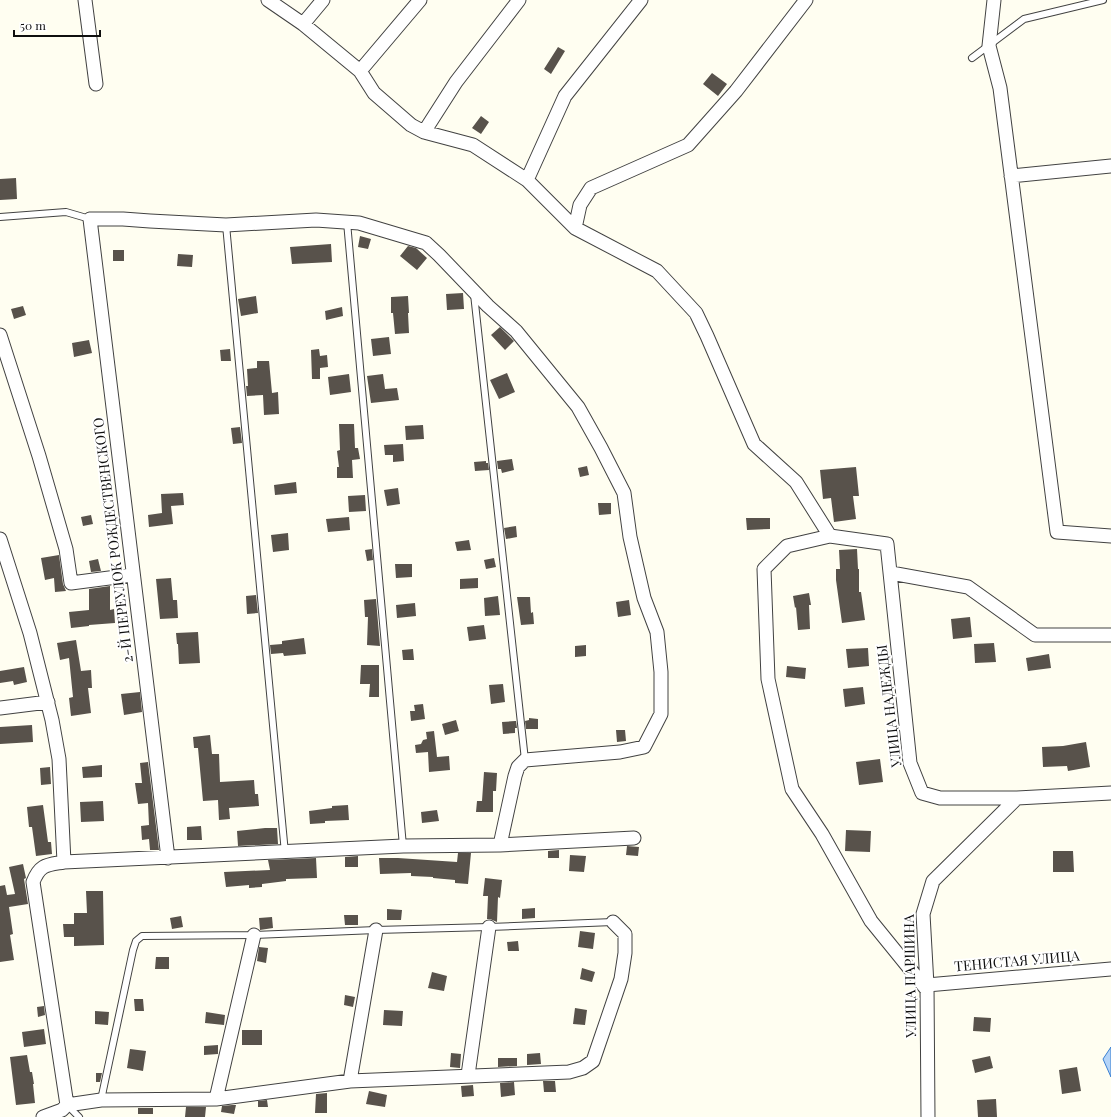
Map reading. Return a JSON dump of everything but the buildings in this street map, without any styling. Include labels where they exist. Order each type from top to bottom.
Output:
[{"type":"street","points":[[85,0],[96,84]]},
{"type":"street","points":[[268,0],[303,24],[360,70],[374,93],[412,125],[424,132],[472,145],[527,180],[575,228],[657,271],[696,313],[708,336],[754,444],[796,482],[830,536],[787,546],[764,569],[768,679],[792,789],[822,834],[871,921],[927,988]]},
{"type":"street","points":[[303,24],[323,0]]},
{"type":"street","points":[[360,70],[420,0]]},
{"type":"street","points":[[424,132],[456,82],[520,0]]},
{"type":"street","points":[[527,180],[565,96],[641,0]]},
{"type":"street","points":[[575,228],[580,205],[591,188],[688,145],[736,91],[806,0]]},
{"type":"street","points":[[994,0],[989,46],[1000,88],[1056,532],[1111,536]]},
{"type":"street","points":[[1011,176],[1111,166]]},
{"type":"street","points":[[90,219],[123,219],[226,225],[316,220],[347,222],[359,223],[426,243],[488,306],[516,331],[578,407],[624,493],[630,537],[644,598],[657,632],[661,672],[661,714],[644,747],[620,752],[525,760],[518,767],[515,776],[500,846]]},
{"type":"street","name":"2-Й ПЕРЕУЛОК РОЖДЕСТВЕНСКОГО","points":[[90,219],[132,575],[168,858]]},
{"type":"street","points":[[0,335],[39,456],[66,549],[72,583],[132,575]]},
{"type":"street","name":"УЛИЦА НАДЕЖДЫ","points":[[830,536],[887,544],[910,763],[922,793],[940,798],[1017,798],[1111,793]]},
{"type":"street","points":[[0,539],[30,633],[48,702],[59,759],[64,862]]},
{"type":"street","points":[[891,573],[968,587],[1035,635],[1111,635]]},
{"type":"street","points":[[0,708],[48,702]]},
{"type":"street","name":"УЛИЦА ПАРШИНА","points":[[928,1117],[927,988],[923,914],[933,881],[1017,798]]},
{"type":"street","points":[[67,1105],[33,882],[37,871],[47,865],[64,862],[285,853],[403,846],[500,846],[634,838]]},
{"type":"street","points":[[43,1117],[62,1110],[67,1105],[101,1100],[216,1099],[350,1081],[568,1072],[583,1068],[593,1061],[621,979],[626,954],[624,934],[613,922]]},
{"type":"street","points":[[468,1075],[489,927]]},
{"type":"street","points":[[350,1081],[376,930]]},
{"type":"street","points":[[216,1099],[254,935]]},
{"type":"street","name":"ТЕНИСТАЯ УЛИЦА","points":[[927,988],[1111,969]]},
{"type":"lane","points":[[972,58],[1024,19],[1103,0]]},
{"type":"lane","points":[[0,217],[66,212],[90,219]]},
{"type":"lane","points":[[347,222],[403,846]]},
{"type":"lane","points":[[226,225],[285,853]]},
{"type":"lane","points":[[473,290],[525,760]]},
{"type":"lane","points":[[101,1100],[136,941],[142,936],[254,935],[613,922]]},
{"type":"lane","points":[[67,1105],[79,1117]]},
{"type":"water","points":[[1111,1047],[1111,1077],[1103,1059]]}]
